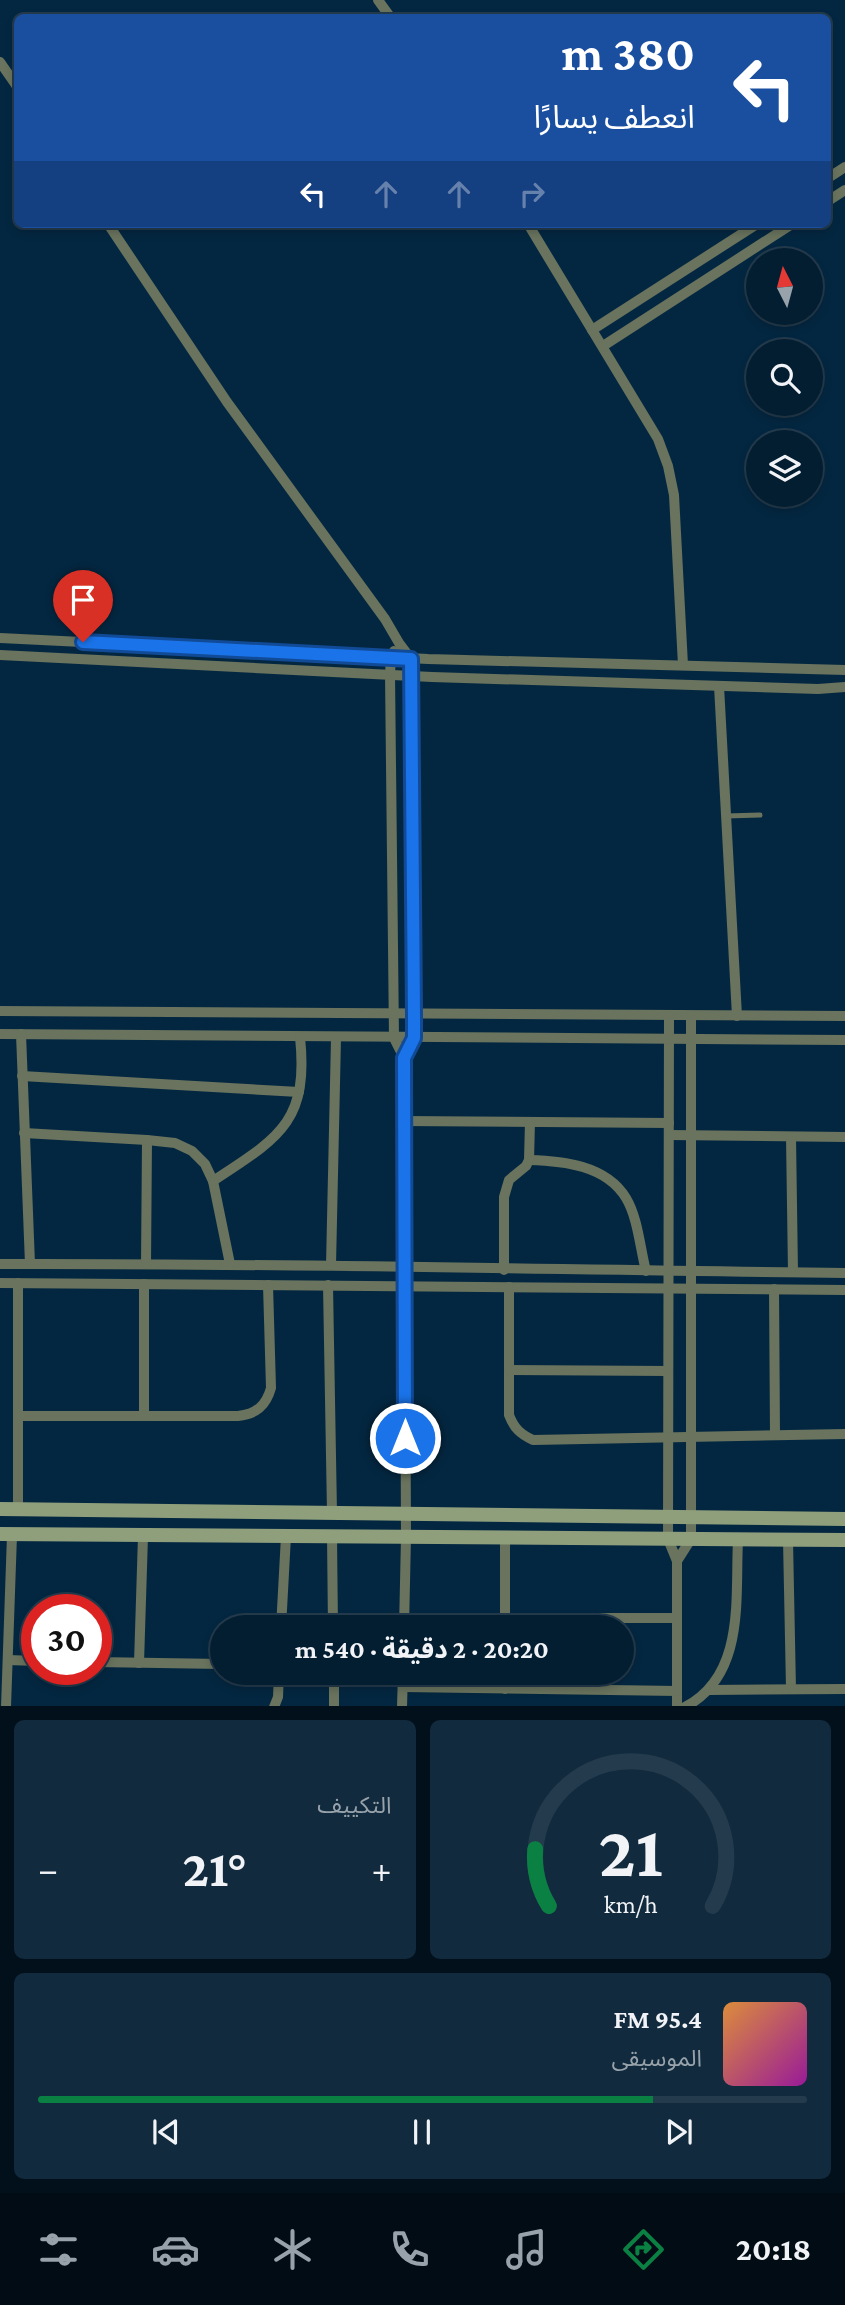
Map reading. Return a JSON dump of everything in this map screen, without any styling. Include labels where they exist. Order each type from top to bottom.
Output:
[{"type":"street","points":[[0,62],[14,82]]},
{"type":"street","points":[[111,228],[227,402],[371,599],[411,659],[414,1038],[404,1058],[404,1615]]},
{"type":"street","points":[[530,228],[658,439],[668,466],[674,495],[683,666]]},
{"type":"street","points":[[592,330],[751,228]]},
{"type":"street","points":[[603,346],[786,228]]},
{"type":"street","points":[[733,239],[744,256]]},
{"type":"street","points":[[0,638],[411,659],[845,670]]},
{"type":"street","points":[[399,643],[391,657],[390,674],[393,1014],[394,1038],[404,1058]]},
{"type":"street","points":[[0,655],[413,676],[818,689],[845,687]]},
{"type":"street","points":[[719,686],[737,1016]]},
{"type":"street","points":[[0,1011],[845,1016]]},
{"type":"street","points":[[669,1016],[668,1539],[677,1561],[677,1706]]},
{"type":"street","points":[[677,1561],[691,1539],[691,1016]]},
{"type":"street","points":[[0,1034],[845,1040]]},
{"type":"street","points":[[21,1034],[30,1264]]},
{"type":"street","points":[[213,1181],[279,1134],[294,1111],[303,1065],[300,1037]]},
{"type":"street","points":[[331,1265],[336,1038]]},
{"type":"street","points":[[22,1076],[299,1092]]},
{"type":"street","points":[[403,1121],[669,1123]]},
{"type":"street","points":[[505,1270],[506,1188],[509,1180],[526,1166],[529,1160],[530,1122]]},
{"type":"street","points":[[24,1133],[175,1143],[191,1151],[205,1164],[213,1181],[230,1264]]},
{"type":"street","points":[[669,1135],[845,1137]]},
{"type":"street","points":[[791,1136],[793,1272]]},
{"type":"street","points":[[146,1264],[147,1140]]},
{"type":"street","points":[[529,1160],[550,1161],[591,1170],[618,1187],[632,1213],[646,1271]]},
{"type":"street","points":[[0,1264],[331,1265],[505,1270],[845,1273]]},
{"type":"street","points":[[0,1283],[845,1290]]},
{"type":"street","points":[[18,1283],[18,1510]]},
{"type":"street","points":[[144,1284],[144,1416]]},
{"type":"street","points":[[18,1416],[247,1415],[263,1405],[271,1388],[268,1285]]},
{"type":"street","points":[[328,1285],[332,1513]]},
{"type":"street","points":[[509,1287],[509,1416],[513,1426],[522,1435],[533,1440],[845,1434]]},
{"type":"street","points":[[774,1289],[775,1435]]},
{"type":"street","points":[[509,1370],[668,1371]]},
{"type":"street","points":[[0,1509],[845,1519]]},
{"type":"street","points":[[6,1706],[6,1534],[845,1540]]},
{"type":"street","points":[[139,1663],[143,1535]]},
{"type":"street","points":[[282,1615],[286,1536]]},
{"type":"street","points":[[331,1537],[333,1615]]},
{"type":"street","points":[[505,1538],[505,1615]]},
{"type":"street","points":[[685,1706],[709,1690],[723,1672],[731,1651],[738,1539]]},
{"type":"street","points":[[789,1540],[792,1689]]},
{"type":"street","points":[[634,1619],[677,1618]]},
{"type":"street","points":[[8,1660],[21,1660]]},
{"type":"street","points":[[112,1662],[210,1664]]},
{"type":"street","points":[[274,1706],[278,1685]]},
{"type":"street","points":[[334,1685],[334,1706]]},
{"type":"street","points":[[402,1706],[403,1687],[677,1691]]},
{"type":"street","points":[[709,1690],[845,1689]]},
{"type":"lane","points":[[726,816],[760,815]]},
{"type":"route","points":[[83,642],[411,659],[414,1038],[404,1058],[405,1438]]}]
